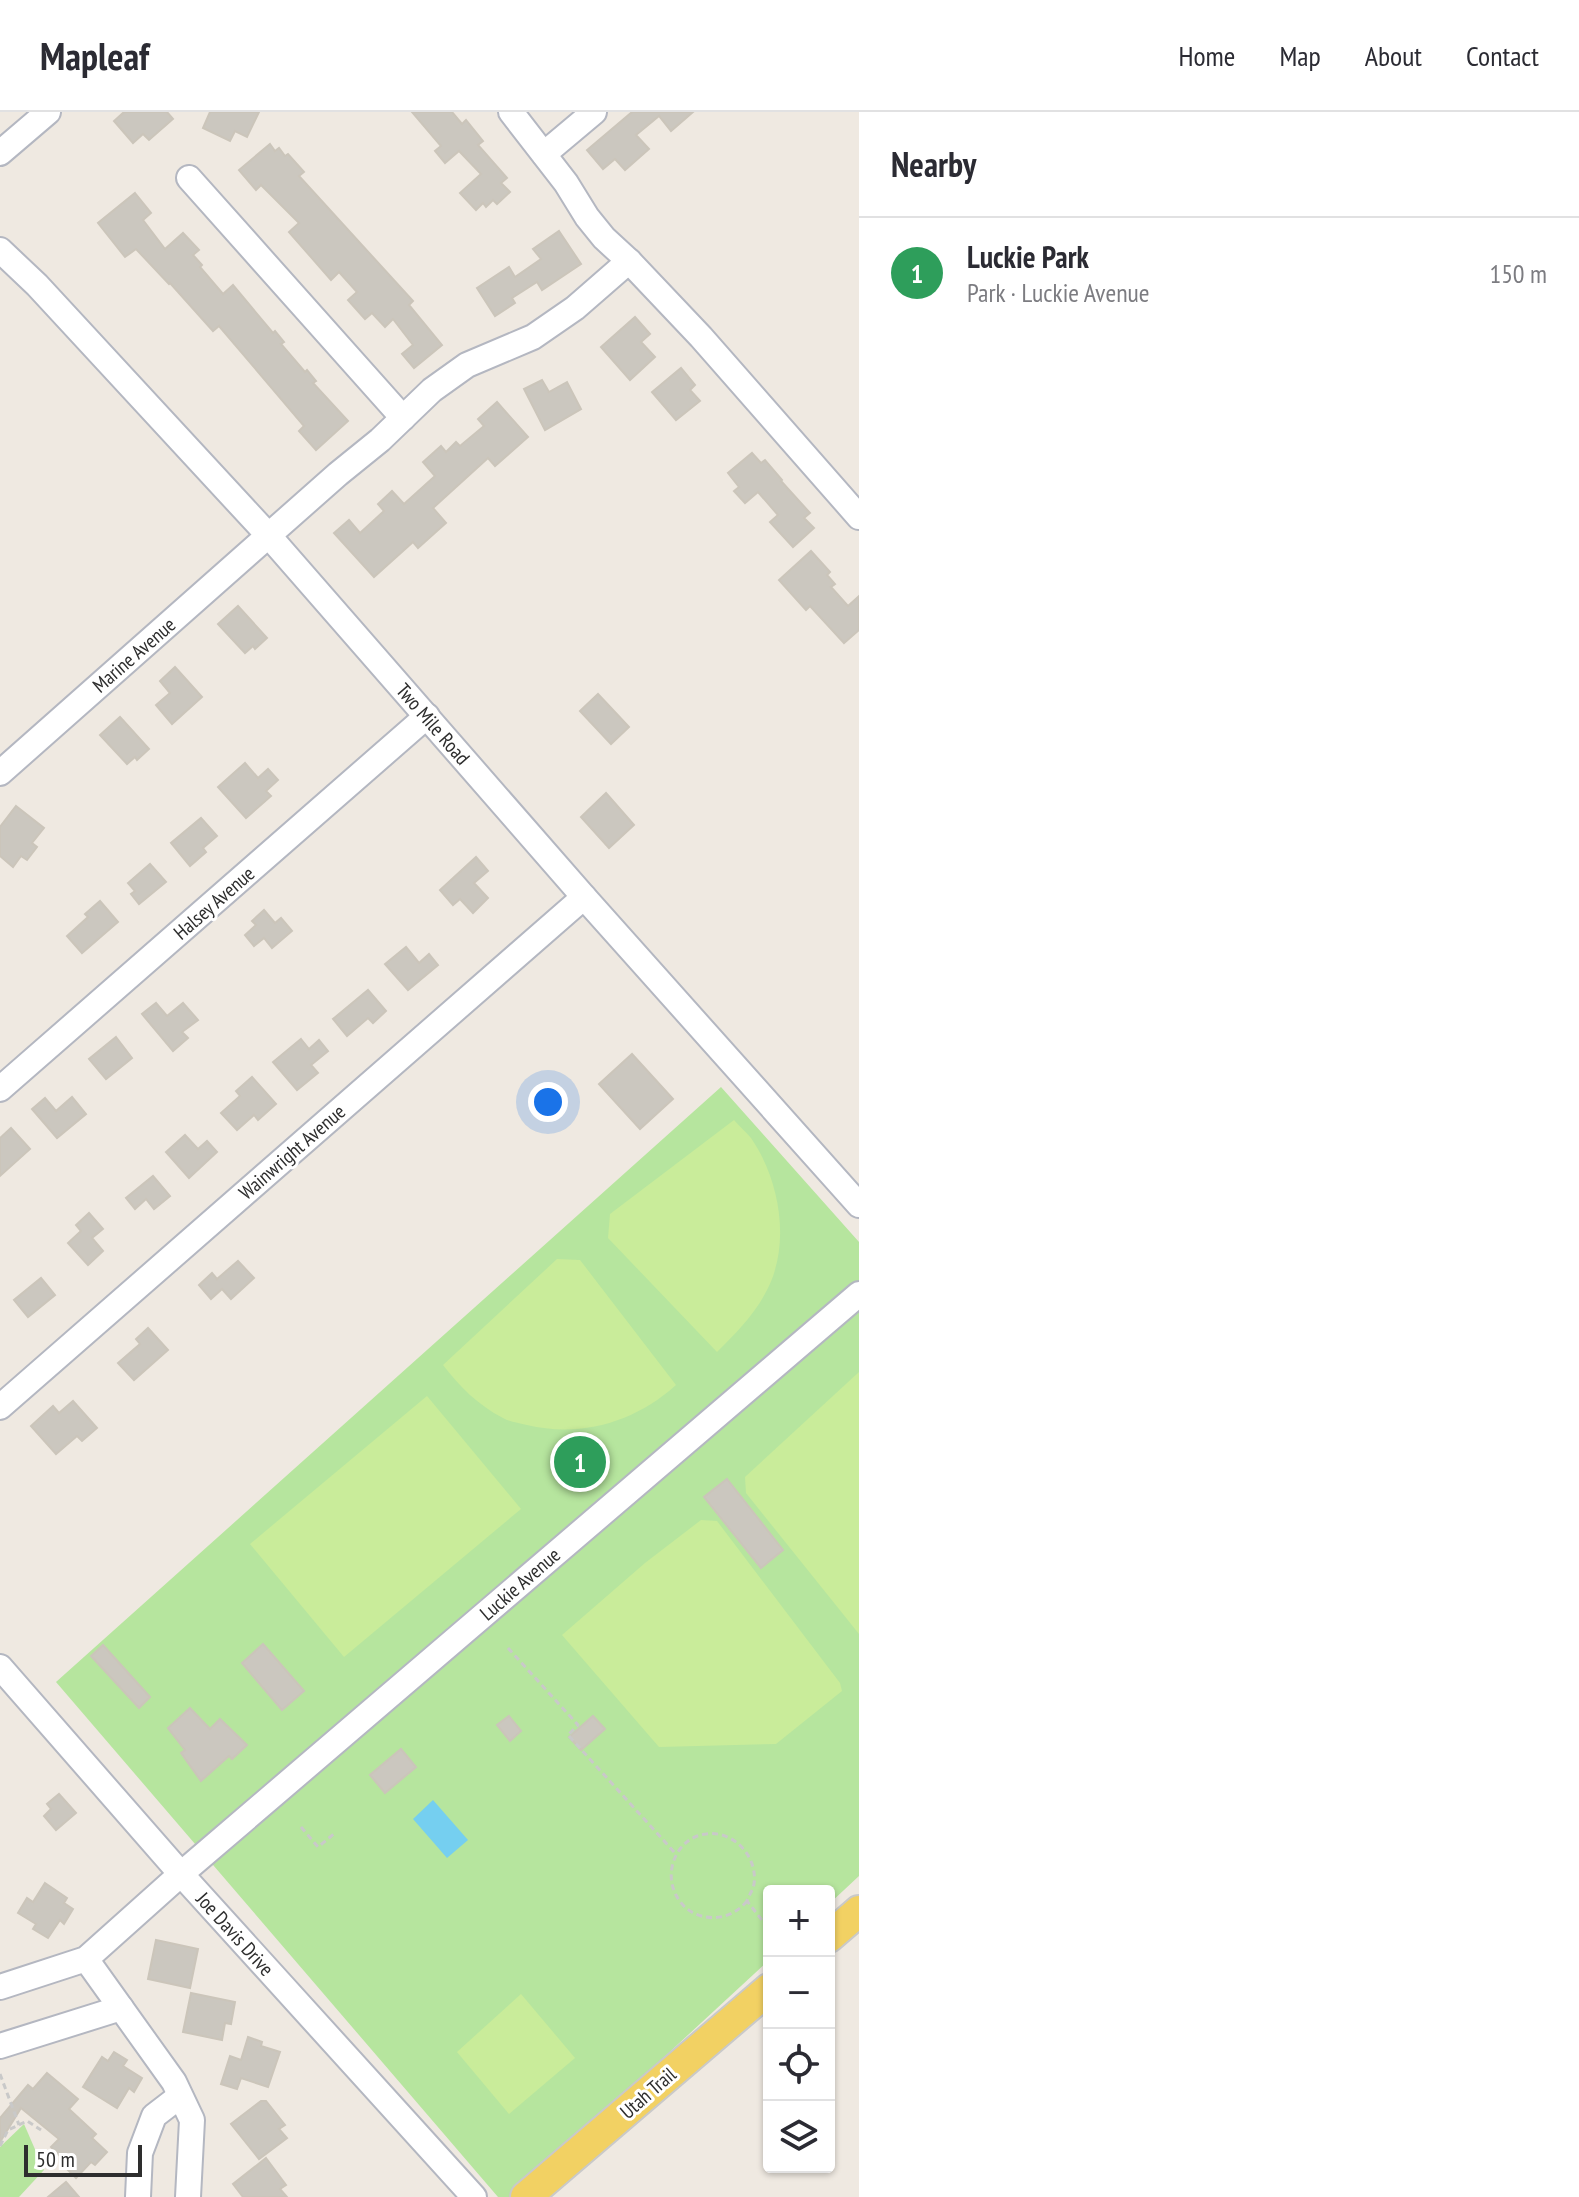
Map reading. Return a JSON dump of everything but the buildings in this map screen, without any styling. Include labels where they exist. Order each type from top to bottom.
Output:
[{"type":"main road","points":[[835,1932],[859,1911]]},
{"type":"main road","name":"Utah Trail","points":[[526,2197],[763,1994]]},
{"type":"street","points":[[0,153],[48,112]]},
{"type":"street","points":[[511,112],[604,238],[701,337],[859,517]]},
{"type":"street","points":[[544,154],[594,112]]},
{"type":"street","points":[[189,178],[403,418]]},
{"type":"street","name":"Two Mile Road","points":[[0,250],[37,285],[269,536],[584,897],[859,1205]]},
{"type":"street","name":"Marine Avenue","points":[[0,773],[432,390],[467,365],[533,337],[575,308],[629,261]]},
{"type":"street","name":"Halsey Avenue","points":[[0,1089],[427,716]]},
{"type":"street","name":"Wainwright Avenue","points":[[0,1407],[584,897]]},
{"type":"street","name":"Luckie Avenue","points":[[86,1959],[181,1874],[859,1294]]},
{"type":"street","name":"Joe Davis Drive","points":[[0,1667],[181,1874],[474,2197]]},
{"type":"street","points":[[0,1987],[86,1959],[174,2082],[192,2120],[188,2197]]},
{"type":"street","points":[[0,2046],[121,2008]]},
{"type":"street","points":[[138,2197],[140,2153],[154,2116],[180,2096]]},
{"type":"path","points":[[508,1648],[578,1725],[568,1735],[675,1853]]},
{"type":"path","points":[[301,1827],[318,1847],[335,1833]]},
{"type":"path","points":[[707,1833],[735,1840],[752,1861],[754,1886],[747,1901],[740,1909],[717,1918],[703,1918],[690,1912],[674,1892],[671,1875],[675,1853],[695,1837],[707,1833]]},
{"type":"path","points":[[747,1901],[763,1921]]},
{"type":"path","points":[[0,2074],[19,2125]]},
{"type":"path","points":[[0,2146],[8,2130],[27,2121],[41,2130]]},
{"type":"green space","points":[[721,1087],[859,1242],[859,1876],[835,1898],[835,1885],[763,1885],[763,1966],[513,2197],[498,2197],[56,1682]]},
{"type":"green space","points":[[734,1120],[751,1138],[769,1173],[779,1212],[779,1253],[762,1299],[717,1352],[608,1238],[610,1214]]},
{"type":"green space","points":[[557,1259],[580,1260],[676,1385],[643,1409],[625,1417],[587,1428],[567,1429],[547,1429],[506,1419],[485,1407],[463,1388],[443,1365]]},
{"type":"green space","points":[[859,1372],[859,1634],[746,1493],[745,1477]]},
{"type":"green space","points":[[427,1396],[521,1509],[344,1657],[250,1544]]},
{"type":"green space","points":[[701,1520],[717,1521],[840,1683],[842,1691],[776,1744],[659,1747],[562,1635],[645,1563]]},
{"type":"green space","points":[[521,1994],[575,2058],[509,2114],[457,2052]]},
{"type":"green space","points":[[24,2124],[44,2170],[19,2197],[0,2197],[0,2147]]},
{"type":"water","points":[[433,1800],[468,1840],[447,1858],[413,1819]]},
{"type":"place","name":"Luckie Park","points":[[580,1462]]}]
